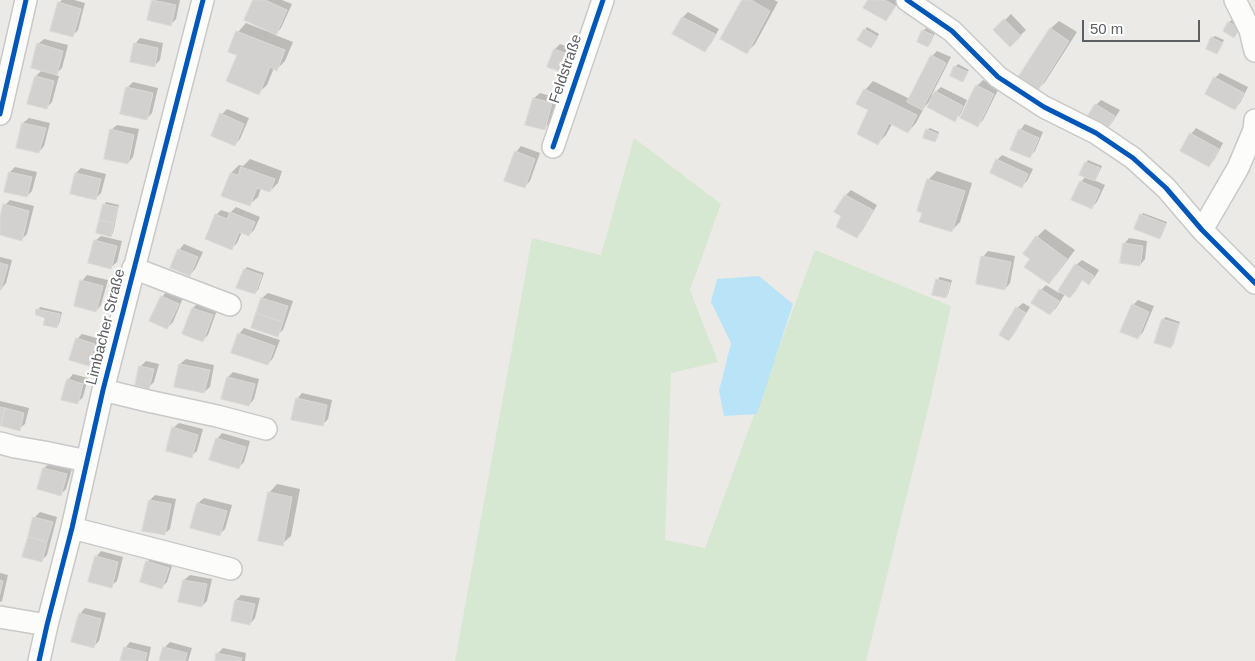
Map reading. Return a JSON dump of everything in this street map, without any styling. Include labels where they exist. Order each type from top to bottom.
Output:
[{"type":"street","points":[[0,114],[26,0]]},
{"type":"street","name":"Limbacher Straße","points":[[39,661],[133,268],[203,0]]},
{"type":"street","name":"Feldstraße","points":[[553,147],[602,0]]},
{"type":"street","points":[[907,0],[952,31],[998,77],[1044,107],[1096,133],[1133,158],[1166,188],[1202,230],[1255,283]]},
{"type":"street","points":[[1236,0],[1250,30],[1255,51]]},
{"type":"street","points":[[1202,230],[1238,168],[1254,130],[1255,120]]},
{"type":"street","name":"Limbacher Straße","points":[[133,268],[230,305]]},
{"type":"street","name":"Limbacher Straße","points":[[103,390],[266,429]]},
{"type":"street","points":[[0,443],[15,448],[86,461]]},
{"type":"street","points":[[72,528],[231,569]]},
{"type":"street","points":[[0,617],[46,626]]},
{"type":"green space","points":[[634,138],[721,204],[690,290],[718,362],[671,373],[665,540],[705,548],[815,250],[951,306],[930,401],[866,661],[455,661],[532,238],[601,255]]},
{"type":"water","points":[[759,276],[793,304],[757,414],[724,416],[719,391],[731,343],[711,302],[717,279]]},
{"type":"building","points":[[152,0],[176,5],[171,26],[147,20]]},
{"type":"building","points":[[253,0],[265,0],[287,10],[276,35],[244,20]]},
{"type":"building","points":[[742,0],[751,0],[770,11],[747,54],[720,39]]},
{"type":"building","points":[[868,0],[885,0],[895,6],[886,21],[863,8]]},
{"type":"building","points":[[58,2],[81,9],[73,37],[50,31]]},
{"type":"building","points":[[682,17],[715,34],[705,52],[672,34]]},
{"type":"building","points":[[1004,19],[1021,36],[1010,47],[993,30]]},
{"type":"building","points":[[1228,22],[1240,28],[1234,38],[1223,31]]},
{"type":"building","points":[[1050,28],[1069,41],[1037,92],[1017,79]]},
{"type":"building","points":[[864,29],[878,37],[871,48],[857,40]]},
{"type":"building","points":[[922,30],[933,35],[928,47],[917,42]]},
{"type":"building","points":[[236,31],[285,50],[277,71],[270,67],[259,95],[226,81],[237,55],[228,52]]},
{"type":"building","points":[[1211,37],[1223,43],[1217,54],[1206,49]]},
{"type":"building","points":[[37,43],[63,51],[57,75],[31,68]]},
{"type":"building","points":[[134,43],[158,48],[155,67],[130,62]]},
{"type":"building","points":[[554,49],[573,56],[567,74],[547,67]]},
{"type":"building","points":[[931,55],[946,63],[922,110],[907,102]]},
{"type":"building","points":[[954,66],[968,72],[963,82],[950,76]]},
{"type":"building","points":[[35,76],[54,81],[47,109],[27,104]]},
{"type":"building","points":[[1214,77],[1244,93],[1235,110],[1205,94]]},
{"type":"building","points":[[976,85],[994,94],[978,127],[960,118]]},
{"type":"building","points":[[126,87],[153,93],[147,120],[120,114]]},
{"type":"building","points":[[864,89],[917,115],[908,133],[889,123],[878,145],[857,134],[868,110],[856,104]]},
{"type":"building","points":[[935,91],[963,106],[955,122],[927,107]]},
{"type":"building","points":[[533,98],[552,103],[545,130],[525,125]]},
{"type":"building","points":[[1095,104],[1115,116],[1106,131],[1086,119]]},
{"type":"building","points":[[220,113],[244,124],[235,146],[211,136]]},
{"type":"building","points":[[22,123],[46,128],[39,153],[16,148]]},
{"type":"building","points":[[110,129],[134,135],[128,164],[104,159]]},
{"type":"building","points":[[926,129],[938,134],[935,142],[923,138]]},
{"type":"building","points":[[1019,129],[1039,138],[1030,158],[1010,150]]},
{"type":"building","points":[[1190,133],[1219,149],[1209,167],[1180,151]]},
{"type":"building","points":[[515,151],[535,159],[525,188],[504,181]]},
{"type":"building","points":[[996,159],[1028,174],[1022,188],[990,173]]},
{"type":"building","points":[[1085,162],[1100,168],[1095,181],[1079,175]]},
{"type":"building","points":[[241,167],[275,179],[270,192],[257,188],[250,206],[221,196],[230,173],[238,175]]},
{"type":"building","points":[[9,172],[32,177],[27,197],[4,192]]},
{"type":"building","points":[[75,173],[101,179],[96,200],[70,194]]},
{"type":"building","points":[[927,179],[965,191],[952,232],[919,222],[922,213],[917,211]]},
{"type":"building","points":[[1080,181],[1100,190],[1092,209],[1071,200]]},
{"type":"building","points":[[845,195],[873,210],[857,238],[836,227],[841,216],[834,212]]},
{"type":"building","points":[[3,204],[29,211],[22,241],[0,235],[0,218]]},
{"type":"building","points":[[103,204],[118,207],[114,223],[99,220]]},
{"type":"building","points":[[230,212],[255,222],[249,236],[239,232],[232,250],[205,239],[215,214],[227,219]]},
{"type":"building","points":[[1140,214],[1166,224],[1160,239],[1134,229]]},
{"type":"building","points":[[99,220],[114,223],[111,237],[96,233]]},
{"type":"building","points":[[1036,236],[1067,259],[1049,284],[1024,267],[1030,259],[1023,254]]},
{"type":"building","points":[[94,240],[117,246],[111,269],[88,263]]},
{"type":"building","points":[[1123,243],[1143,246],[1140,266],[1120,263]]},
{"type":"building","points":[[178,249],[198,257],[190,276],[170,268]]},
{"type":"building","points":[[981,256],[1011,262],[1005,290],[976,284]]},
{"type":"building","points":[[0,263],[8,265],[1,290],[0,290]]},
{"type":"building","points":[[1075,264],[1094,276],[1089,285],[1082,280],[1070,298],[1058,291]]},
{"type":"building","points":[[244,269],[262,275],[255,294],[236,288]]},
{"type":"building","points":[[936,279],[950,283],[946,298],[932,295]]},
{"type":"building","points":[[80,280],[103,286],[96,312],[74,306]]},
{"type":"building","points":[[1040,289],[1059,301],[1050,315],[1031,303]]},
{"type":"building","points":[[161,296],[179,304],[167,329],[149,321]]},
{"type":"building","points":[[261,298],[288,306],[283,322],[256,313]]},
{"type":"building","points":[[1132,304],[1149,312],[1138,339],[1120,332]]},
{"type":"building","points":[[1016,307],[1026,313],[1009,341],[999,335]]},
{"type":"building","points":[[192,308],[213,315],[203,342],[182,334]]},
{"type":"building","points":[[36,309],[60,314],[57,328],[43,325],[45,318],[36,315]]},
{"type":"building","points":[[256,313],[283,322],[278,337],[251,328]]},
{"type":"building","points":[[1162,319],[1179,324],[1171,348],[1154,343]]},
{"type":"building","points":[[238,333],[275,346],[268,365],[231,353]]},
{"type":"building","points":[[76,338],[95,344],[89,366],[69,360]]},
{"type":"building","points":[[179,364],[210,370],[204,393],[174,387]]},
{"type":"building","points":[[139,366],[154,369],[149,389],[135,385]]},
{"type":"building","points":[[227,377],[255,384],[249,406],[221,399]]},
{"type":"building","points":[[67,379],[83,384],[78,404],[61,400]]},
{"type":"building","points":[[296,398],[327,405],[323,426],[291,420]]},
{"type":"building","points":[[0,407],[5,408],[1,426],[0,426]]},
{"type":"building","points":[[5,408],[24,413],[20,431],[1,426]]},
{"type":"building","points":[[172,427],[198,435],[192,458],[166,451]]},
{"type":"building","points":[[216,438],[246,447],[239,469],[209,460]]},
{"type":"building","points":[[43,468],[67,474],[61,496],[37,489]]},
{"type":"building","points":[[268,492],[292,497],[283,546],[258,541]]},
{"type":"building","points":[[149,500],[171,504],[165,535],[142,531]]},
{"type":"building","points":[[197,503],[227,511],[220,536],[190,528]]},
{"type":"building","points":[[33,517],[53,522],[47,542],[28,537]]},
{"type":"building","points":[[28,537],[47,542],[42,562],[22,557]]},
{"type":"building","points":[[95,556],[118,562],[112,588],[88,582]]},
{"type":"building","points":[[146,561],[169,568],[162,589],[140,582]]},
{"type":"building","points":[[0,580],[3,581],[0,594]]},
{"type":"building","points":[[183,580],[207,584],[202,607],[178,602]]},
{"type":"building","points":[[235,600],[255,604],[250,625],[231,621]]},
{"type":"building","points":[[79,613],[101,619],[94,648],[71,642]]},
{"type":"building","points":[[124,647],[147,653],[145,661],[120,661]]},
{"type":"building","points":[[163,647],[187,653],[185,661],[159,661]]},
{"type":"building","points":[[216,653],[242,658],[241,661],[215,661]]},
{"type":"cycle path","points":[[0,114],[26,0]]},
{"type":"cycle path","points":[[39,661],[72,528],[103,390],[203,0]]},
{"type":"cycle path","points":[[553,147],[603,0]]},
{"type":"cycle path","points":[[907,0],[952,31],[998,77],[1044,107],[1096,133],[1133,158],[1166,188],[1202,230],[1255,283]]}]
